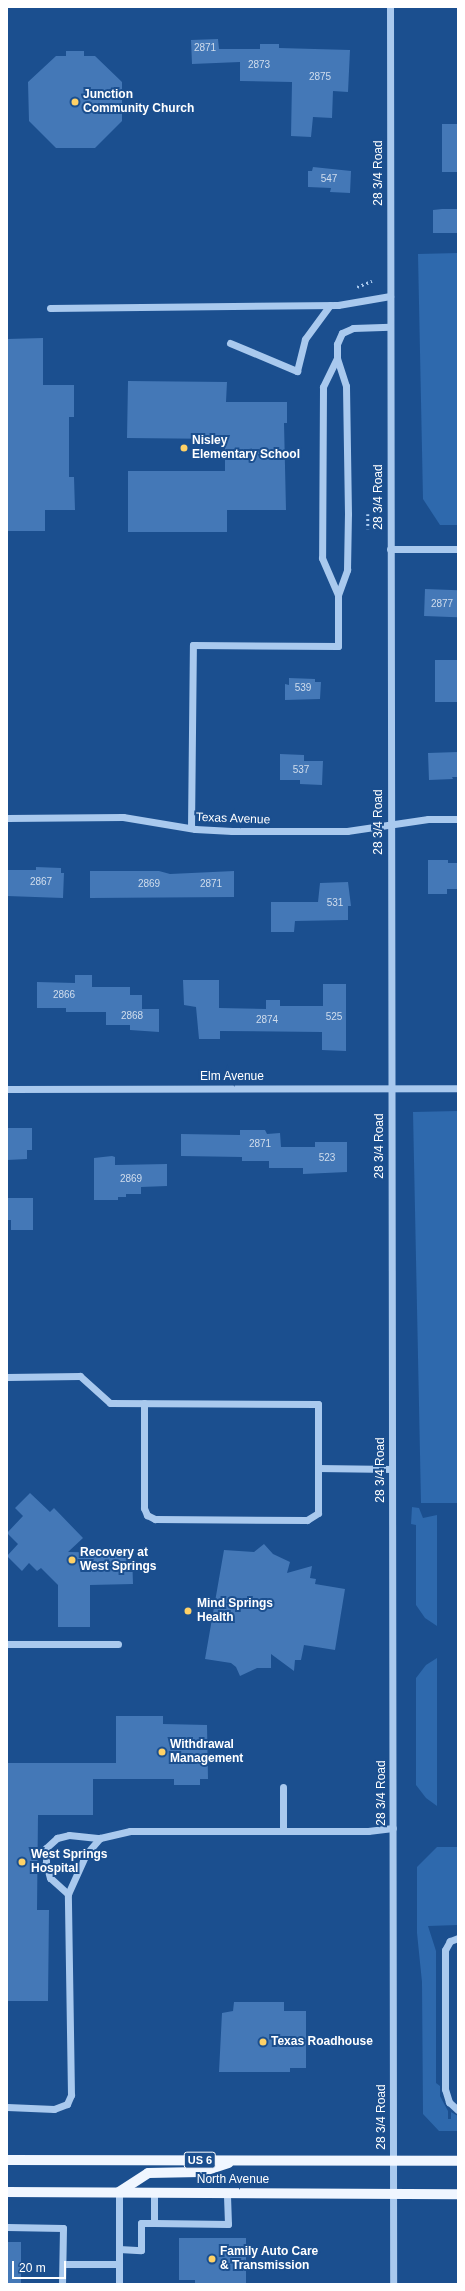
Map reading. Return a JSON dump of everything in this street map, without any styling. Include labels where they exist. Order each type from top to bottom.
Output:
[{"type":"main road","name":"North Avenue","points":[[7,2160],[458,2160]]},
{"type":"main road","points":[[119,2192],[148,2173],[200,2172],[236,2160]]},
{"type":"main road","name":"North Avenue","points":[[7,2192],[458,2194]]},
{"type":"street","name":"28 3/4 Road","points":[[390,7],[393,2284]]},
{"type":"street","points":[[50,308],[330,305],[390,296]]},
{"type":"street","points":[[230,344],[297,371],[304,339],[330,305]]},
{"type":"street","points":[[191,828],[193,645],[338,646],[338,595],[347,570],[348,514],[346,386],[337,358],[337,344],[342,333],[353,328],[390,327]]},
{"type":"street","points":[[337,358],[323,387],[322,558],[338,595]]},
{"type":"street","points":[[390,549],[458,549]]},
{"type":"street","name":"Texas Avenue","points":[[7,818],[123,817],[191,828],[232,831],[347,831],[428,819],[458,820]]},
{"type":"street","name":"Elm Avenue","points":[[7,1089],[458,1088]]},
{"type":"street","points":[[7,1377],[80,1376],[110,1403],[144,1403],[318,1404],[318,1513],[307,1520],[155,1519],[148,1515],[144,1508],[144,1403]]},
{"type":"street","points":[[318,1468],[392,1469]]},
{"type":"street","points":[[7,1644],[118,1644]]},
{"type":"street","points":[[283,1787],[283,1831]]},
{"type":"street","points":[[68,1894],[50,1878],[46,1863],[46,1848],[56,1838],[69,1835],[100,1838],[130,1831],[368,1831],[393,1828]]},
{"type":"street","points":[[7,2107],[54,2109],[67,2104],[72,2095],[68,1894],[86,1854],[100,1838]]},
{"type":"street","points":[[458,1938],[450,1941],[445,1950],[445,2089],[449,2102],[458,2110]]},
{"type":"street","points":[[119,2192],[119,2284]]},
{"type":"street","points":[[154,2193],[154,2223]]},
{"type":"street","points":[[119,2249],[141,2250],[141,2223],[228,2224],[227,2193]]},
{"type":"street","points":[[7,2227],[63,2228],[62,2284]]},
{"type":"street","points":[[63,2264],[119,2264]]},
{"type":"path","points":[[350,289],[372,281]]},
{"type":"path","points":[[368,514],[368,529]]},
{"type":"shaded area","points":[[458,253],[458,525],[440,525],[423,499],[418,254]]},
{"type":"shaded area","points":[[458,1111],[458,1503],[421,1503],[413,1112]]},
{"type":"shaded area","points":[[412,1507],[419,1508],[423,1518],[437,1515],[437,1626],[425,1618],[416,1605],[416,1525],[411,1524]]},
{"type":"shaded area","points":[[437,1658],[437,1806],[426,1798],[416,1785],[416,1678],[426,1665]]},
{"type":"shaded area","points":[[437,1847],[458,1847],[458,1925],[428,1926],[436,1951],[436,2083],[440,2086],[440,2096],[448,2111],[448,2119],[451,2119],[451,2112],[458,2116],[458,2131],[439,2131],[423,2114],[422,1982],[417,1933],[417,1867]]},
{"type":"building","points":[[218,39],[219,49],[260,49],[260,44],[279,44],[279,48],[350,50],[348,92],[333,91],[332,118],[313,117],[311,137],[291,136],[292,82],[240,81],[240,62],[192,64],[191,40]]},
{"type":"building","name":"Junction Community Church","points":[[66,51],[84,51],[84,56],[95,56],[122,82],[122,121],[95,148],[56,148],[29,121],[28,82],[56,56],[66,56]]},
{"type":"building","points":[[442,124],[458,124],[458,172],[442,172]]},
{"type":"building","points":[[313,167],[351,171],[350,193],[330,192],[331,188],[308,187],[308,171],[312,171]]},
{"type":"building","points":[[458,209],[458,233],[433,233],[433,210]]},
{"type":"building","points":[[43,338],[43,385],[74,385],[74,417],[69,417],[69,477],[74,477],[75,510],[45,510],[45,531],[7,531],[7,339]]},
{"type":"building","points":[[128,381],[227,382],[226,402],[287,402],[287,423],[284,423],[286,510],[227,510],[227,532],[128,532],[128,471],[225,471],[225,439],[127,438]]},
{"type":"building","points":[[425,589],[458,590],[457,617],[424,616]]},
{"type":"building","points":[[435,660],[457,660],[457,702],[435,702]]},
{"type":"building","points":[[289,678],[315,679],[315,682],[321,682],[320,699],[285,700],[285,684],[289,685]]},
{"type":"building","points":[[458,752],[458,777],[452,777],[453,779],[429,780],[428,753]]},
{"type":"building","points":[[280,754],[304,755],[304,761],[323,761],[322,785],[300,784],[300,780],[280,780]]},
{"type":"building","points":[[428,860],[448,860],[448,863],[458,863],[458,889],[447,889],[447,894],[428,894]]},
{"type":"building","points":[[36,867],[61,868],[61,873],[64,873],[63,898],[7,896],[7,870],[36,870]]},
{"type":"building","points":[[90,871],[159,871],[170,874],[234,871],[234,897],[90,898]]},
{"type":"building","points":[[348,882],[351,906],[348,906],[348,920],[295,921],[294,932],[271,932],[271,902],[318,902],[320,883]]},
{"type":"building","points":[[75,975],[92,975],[92,987],[130,987],[130,995],[142,995],[142,1009],[159,1009],[159,1032],[130,1030],[130,1025],[106,1025],[106,1012],[66,1012],[66,1008],[37,1008],[37,982],[75,983]]},
{"type":"building","points":[[183,980],[219,980],[219,1008],[266,1009],[266,1000],[280,1000],[280,1006],[323,1006],[323,984],[346,984],[346,1051],[322,1050],[322,1032],[220,1031],[220,1039],[199,1039],[196,1007],[184,1005]]},
{"type":"building","points":[[7,1128],[32,1128],[32,1150],[27,1150],[27,1159],[7,1160]]},
{"type":"building","points":[[240,1130],[265,1130],[267,1134],[280,1133],[281,1147],[315,1147],[315,1142],[347,1142],[347,1172],[303,1174],[303,1168],[269,1168],[269,1161],[242,1161],[242,1157],[181,1156],[181,1134],[240,1135]]},
{"type":"building","points":[[115,1157],[115,1165],[167,1164],[167,1186],[141,1187],[141,1194],[126,1194],[126,1197],[118,1197],[118,1200],[94,1200],[94,1158]]},
{"type":"building","points":[[7,1198],[33,1198],[33,1230],[11,1230],[11,1220],[7,1220]]},
{"type":"building","name":"Recovery at West Springs","points":[[30,1493],[50,1512],[54,1508],[83,1538],[68,1552],[132,1553],[133,1584],[90,1585],[90,1627],[58,1627],[58,1585],[41,1568],[37,1571],[29,1563],[22,1571],[7,1556],[18,1544],[7,1533],[23,1516],[15,1508]]},
{"type":"building","points":[[264,1544],[273,1554],[290,1562],[287,1573],[312,1566],[310,1578],[316,1579],[315,1584],[345,1589],[335,1650],[304,1645],[301,1660],[295,1660],[294,1671],[271,1654],[271,1668],[257,1668],[240,1676],[236,1667],[231,1663],[205,1659],[224,1550],[254,1552]]},
{"type":"building","name":"West Springs Hospital","points":[[116,1716],[163,1716],[163,1724],[207,1725],[208,1779],[200,1779],[200,1785],[174,1785],[174,1779],[93,1779],[93,1815],[38,1815],[37,1910],[49,1910],[48,2001],[7,2001],[7,1763],[116,1763]]},
{"type":"building","name":"Texas Roadhouse","points":[[234,2002],[284,2002],[284,2011],[306,2011],[306,2068],[290,2068],[290,2072],[219,2072],[222,2013],[233,2011]]},
{"type":"building","name":"Family Auto Care & Transmission","points":[[179,2238],[246,2238],[246,2284],[195,2284],[195,2280],[179,2280]]},
{"type":"building","points":[[7,2242],[21,2242],[21,2284],[7,2284]]},
{"type":"place","name":"Junction Community Church","points":[[75,102]]},
{"type":"place","name":"Nisley Elementary School","points":[[184,448]]},
{"type":"place","name":"Recovery at West Springs","points":[[72,1560]]},
{"type":"place","name":"Mind Springs Health","points":[[188,1611]]},
{"type":"place","name":"Withdrawal Management","points":[[162,1752]]},
{"type":"place","name":"West Springs Hospital","points":[[22,1862]]},
{"type":"place","name":"Texas Roadhouse","points":[[263,2042]]},
{"type":"place","name":"Family Auto Care & Transmission","points":[[212,2259]]}]
